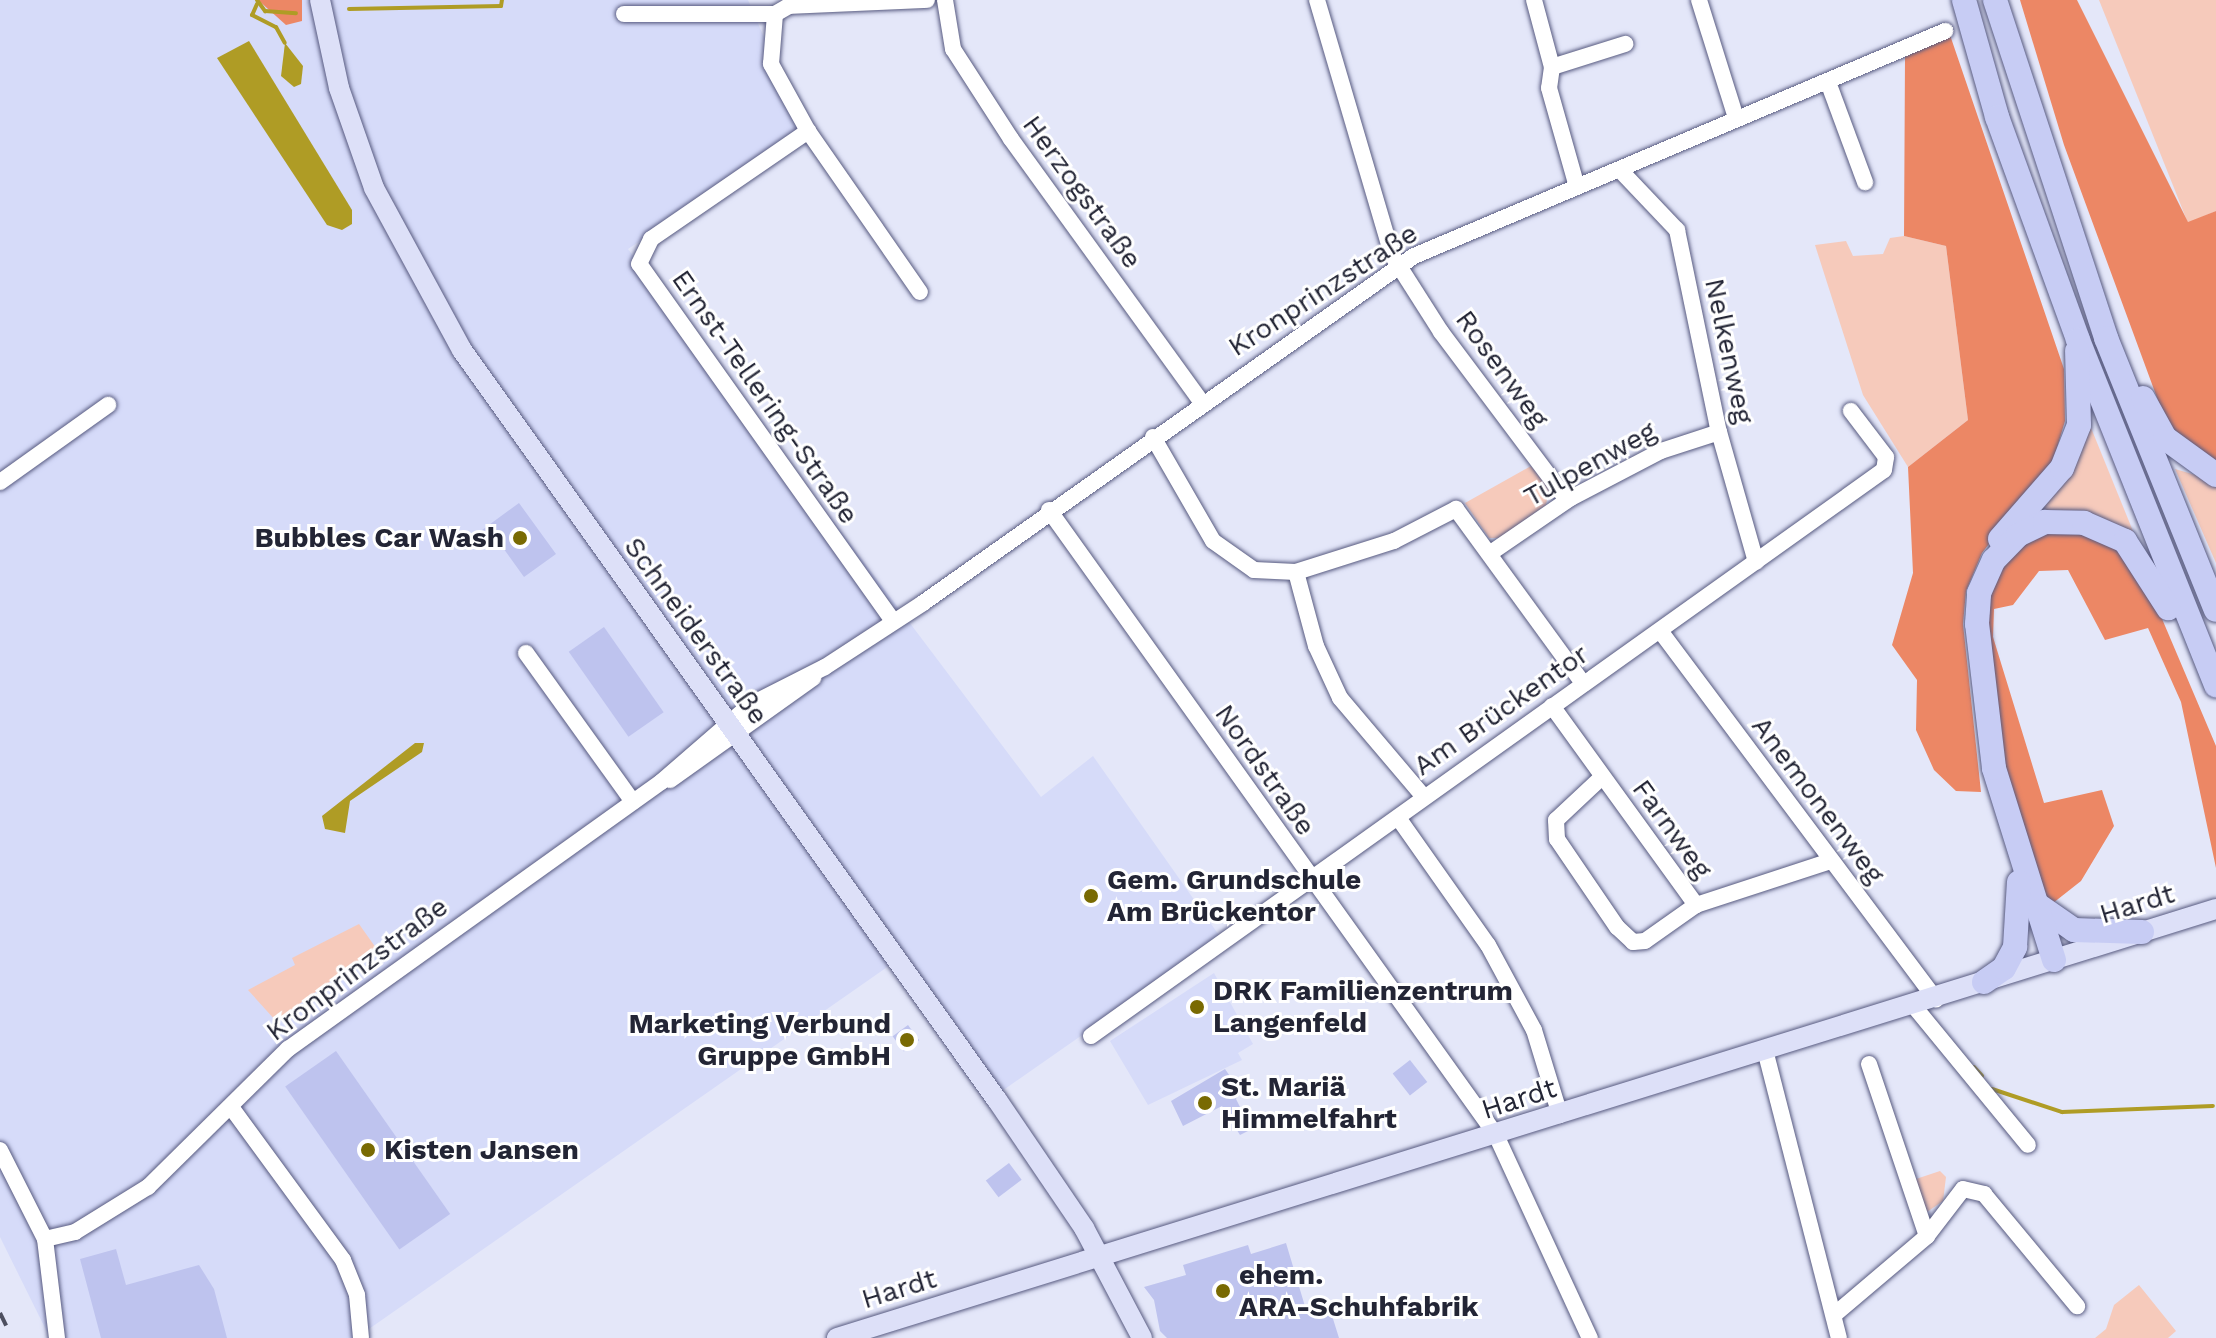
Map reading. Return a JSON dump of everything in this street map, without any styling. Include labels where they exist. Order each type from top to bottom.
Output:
[{"type":"highway","points":[[1995,0],[2106,338],[2216,610]]},
{"type":"highway","points":[[1964,2],[1975,43],[2078,340],[2212,676]]},
{"type":"highway","points":[[2106,338],[2165,438],[2216,475]]},
{"type":"highway","points":[[2049,961],[2019,882],[1987,776],[1969,624],[1971,591],[1986,555],[2062,468],[2079,425],[2078,340]]},
{"type":"highway","points":[[2049,961],[2035,901],[1992,754],[1977,624],[1979,593],[1994,560],[2018,535],[2045,522],[2084,523],[2125,541],[2212,676]]},
{"type":"highway","points":[[1984,982],[2004,968],[2015,947],[2019,882]]},
{"type":"highway","points":[[2035,901],[2053,922],[2074,930],[2142,932]]},
{"type":"main road","name":"Schneiderstraße","points":[[320,0],[361,154],[417,274],[514,426],[732,728],[1102,1257],[1142,1338]]},
{"type":"main road","name":"Hardt","points":[[837,1338],[1936,999],[2216,909]]},
{"type":"street","points":[[624,14],[775,14],[789,6],[927,0]]},
{"type":"street","name":"Herzogstraße","points":[[945,0],[953,49],[1011,139],[1202,403]]},
{"type":"street","name":"Rosenweg","points":[[1317,0],[1399,265],[1441,332],[1567,500]]},
{"type":"street","points":[[1534,0],[1552,67],[1549,88],[1577,187]]},
{"type":"street","points":[[1699,0],[1736,118]]},
{"type":"street","points":[[775,14],[771,64],[808,131],[920,292]]},
{"type":"street","name":"Kronprinzstraße","points":[[45,1239],[75,1232],[148,1187],[332,1015],[661,782],[732,728],[893,621],[1399,265],[1945,31]]},
{"type":"street","points":[[1552,67],[1625,44]]},
{"type":"street","points":[[1828,82],[1865,182]]},
{"type":"street","name":"Ernst-Tellering-Straße","points":[[808,131],[651,239],[639,264],[893,621]]},
{"type":"street","name":"Nelkenweg","points":[[1620,170],[1677,230],[1719,432],[1756,562]]},
{"type":"street","points":[[0,482],[108,405]]},
{"type":"street","name":"Am Brückentor","points":[[1091,1036],[1399,819],[1423,796],[1661,632],[1886,467],[1886,457],[1851,411]]},
{"type":"street","name":"Tulpenweg","points":[[1492,552],[1567,500],[1661,451],[1719,432]]},
{"type":"street","points":[[1153,437],[1227,555],[1254,570],[1296,572],[1394,541],[1456,509],[1492,552],[1583,683]]},
{"type":"street","name":"Nordstraße","points":[[1049,510],[1496,1135],[1590,1338]]},
{"type":"street","points":[[1296,572],[1340,698],[1423,796]]},
{"type":"street","name":"Anemonenweg","points":[[1661,632],[1936,999]]},
{"type":"street","points":[[526,653],[633,802]]},
{"type":"street","name":"Farnweg","points":[[1552,706],[1696,905],[1831,861]]},
{"type":"street","points":[[1602,777],[1556,820],[1557,839],[1617,927],[1633,942],[1645,941],[1696,905]]},
{"type":"street","points":[[1399,819],[1488,945],[1534,1030],[1560,1115]]},
{"type":"street","points":[[1913,1005],[2028,1145]]},
{"type":"street","points":[[1765,1050],[1839,1338]]},
{"type":"street","points":[[1869,1064],[1927,1236]]},
{"type":"street","points":[[231,1107],[343,1260],[357,1295],[361,1338]]},
{"type":"street","points":[[0,1150],[45,1239],[57,1338]]},
{"type":"street","points":[[1834,1315],[1927,1236],[1963,1189],[1984,1194],[2077,1306]]},
{"type":"shaded area","points":[[0,0],[748,0],[804,131],[628,249],[1041,797],[1093,756],[1221,938],[1002,1091],[903,956],[356,1338],[50,1338],[0,1237]]},
{"type":"shaded area","points":[[258,0],[302,0],[302,21],[286,25]]},
{"type":"shaded area","points":[[2020,0],[2077,0],[2188,222],[2216,211],[2216,468],[2170,433],[2064,145]]},
{"type":"shaded area","points":[[2099,0],[2216,0],[2216,211],[2188,223]]},
{"type":"shaded area","points":[[1950,35],[2064,369],[2065,421],[2053,461],[1982,553],[1966,591],[1963,624],[1981,792],[1956,791],[1934,770],[1916,730],[1917,680],[1892,645],[1913,573],[1908,467],[1968,420],[1946,246],[1904,236],[1905,57]]},
{"type":"shaded area","points":[[249,41],[352,210],[352,224],[342,230],[327,225],[217,58]]},
{"type":"shaded area","points":[[285,43],[303,66],[301,84],[294,87],[281,76]]},
{"type":"shaded area","points":[[1904,236],[1946,246],[1968,420],[1908,467],[1863,395],[1815,245],[1846,241],[1853,256],[1883,254],[1890,238]]},
{"type":"shaded area","points":[[2087,418],[2137,541],[2028,519]]},
{"type":"shaded area","points":[[1531,466],[1549,489],[1546,505],[1500,538],[1489,538],[1465,503]]},
{"type":"shaded area","points":[[2175,469],[2216,481],[2216,563]]},
{"type":"shaded area","points":[[2048,530],[2084,532],[2121,549],[2143,574],[2216,746],[2216,868],[2181,702],[2148,628],[2105,640],[2068,570],[2039,571],[2013,605],[1994,609],[1993,637],[2044,803],[2102,790],[2114,826],[2081,881],[2048,907],[2003,768],[1985,623],[1987,593],[2002,563],[2024,541]]},
{"type":"shaded area","points":[[415,743],[424,743],[422,752],[350,801],[345,833],[325,829],[322,816]]},
{"type":"shaded area","points":[[359,924],[376,948],[276,1021],[248,990],[295,965],[292,958]]},
{"type":"shaded area","name":"DRK Familienzentrum Langenfeld","points":[[1214,973],[1253,1044],[1238,1053],[1242,1060],[1148,1105],[1110,1041]]},
{"type":"shaded area","points":[[1940,1171],[1946,1177],[1943,1201],[1924,1214],[1913,1180]]},
{"type":"shaded area","points":[[2139,1285],[2176,1331],[2168,1338],[2095,1338],[2106,1329],[2114,1305]]},
{"type":"building","name":"Bubbles Car Wash","points":[[519,503],[556,554],[524,577],[493,534],[472,549],[467,541]]},
{"type":"building","points":[[604,627],[664,712],[628,737],[569,652]]},
{"type":"building","name":"Marketing Verbund Gruppe GmbH","points":[[908,1025],[919,1040],[904,1052],[893,1036]]},
{"type":"building","name":"Kisten Jansen","points":[[336,1051],[450,1214],[399,1250],[285,1087]]},
{"type":"building","points":[[1410,1060],[1427,1082],[1410,1096],[1393,1074]]},
{"type":"building","name":"St. Mariä Himmelfahrt","points":[[1225,1069],[1240,1091],[1236,1099],[1245,1117],[1254,1112],[1260,1125],[1240,1135],[1222,1106],[1183,1126],[1171,1101]]},
{"type":"building","points":[[1009,1163],[1022,1180],[998,1197],[986,1180]]},
{"type":"building","name":"ehem. ARA-Schuhfabrik","points":[[1286,1243],[1307,1313],[1329,1306],[1339,1338],[1167,1338],[1160,1331],[1154,1300],[1144,1287],[1186,1275],[1183,1265],[1248,1245],[1251,1254]]},
{"type":"building","points":[[116,1249],[126,1285],[199,1265],[214,1289],[227,1338],[101,1338],[80,1259]]},
{"type":"waterway","points":[[257,0],[265,11],[296,13]]},
{"type":"waterway","points":[[349,9],[501,6],[502,0]]},
{"type":"waterway","points":[[257,4],[252,15],[276,27],[285,43]]},
{"type":"waterway","points":[[1974,1067],[1982,1076]]},
{"type":"waterway","points":[[1992,1089],[2062,1112],[2213,1106]]},
{"type":"railway","points":[[0,1313],[12,1338]]},
{"type":"place","name":"Bubbles Car Wash","points":[[520,538]]},
{"type":"place","name":"Gem. Grundschule Am Brückentor","points":[[1091,896]]},
{"type":"place","name":"DRK Familienzentrum Langenfeld","points":[[1197,1007]]},
{"type":"place","name":"Marketing Verbund Gruppe GmbH","points":[[907,1040]]},
{"type":"place","name":"St. Mariä Himmelfahrt","points":[[1205,1103]]},
{"type":"place","name":"Kisten Jansen","points":[[368,1150]]},
{"type":"place","name":"ehem. ARA-Schuhfabrik","points":[[1223,1291]]}]
